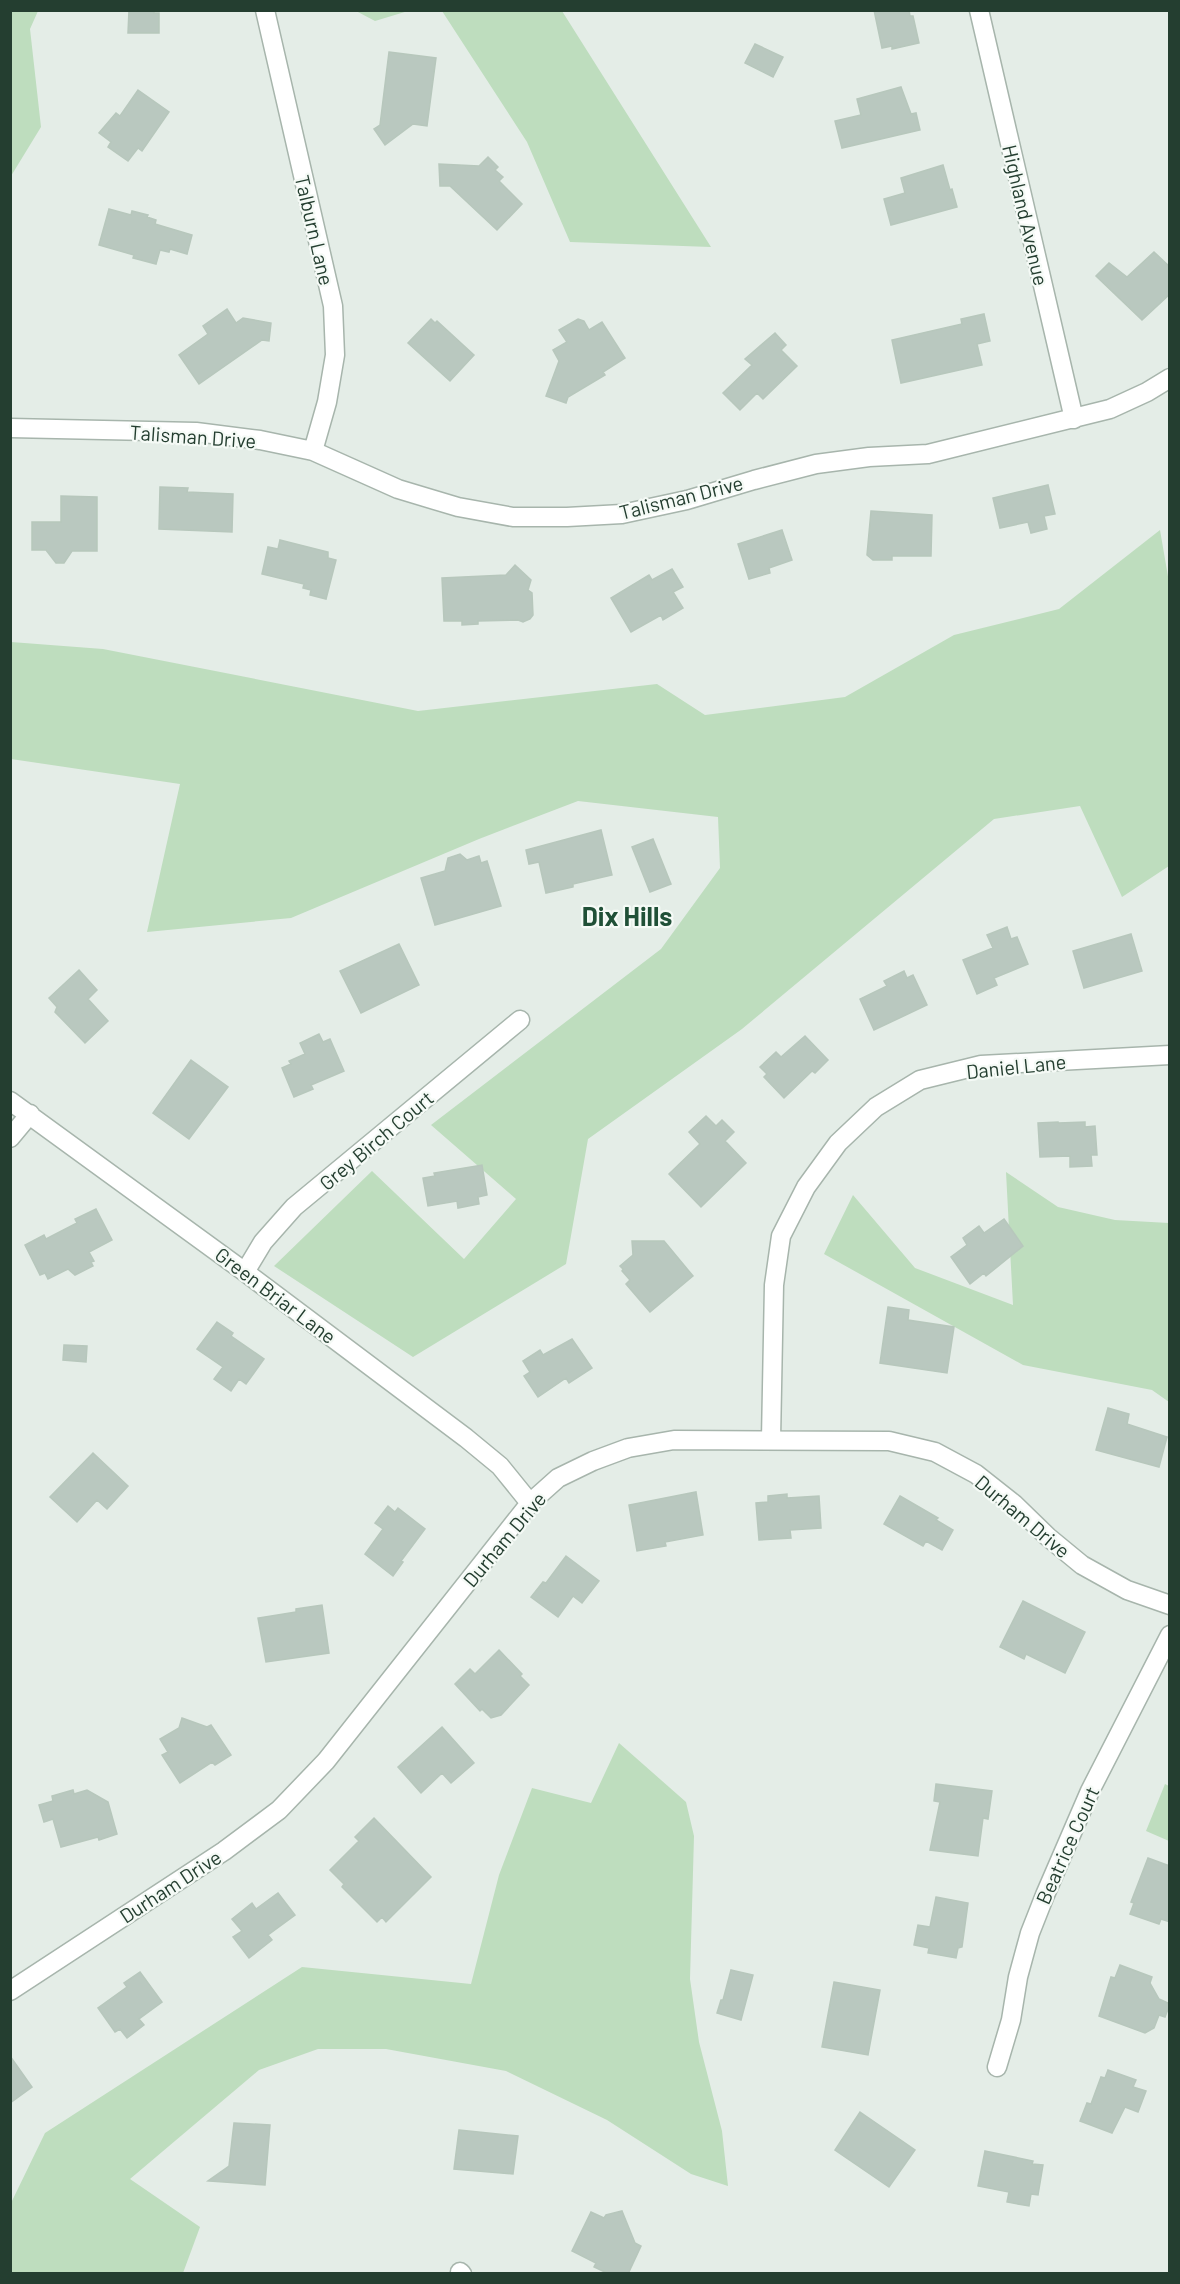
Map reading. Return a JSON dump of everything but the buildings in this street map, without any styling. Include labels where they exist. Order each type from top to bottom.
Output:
[{"type":"street","name":"Talburn Lane","points":[[265,10],[333,306],[335,355],[327,402],[312,451]]},
{"type":"street","name":"Highland Avenue","points":[[979,10],[1074,419]]},
{"type":"street","name":"Talisman Drive","points":[[10,428],[196,432],[260,440],[312,451],[398,489],[458,507],[513,517],[567,517],[622,514],[687,500],[816,464],[869,457],[928,454],[1110,409],[1147,392],[1170,378]]},
{"type":"street","name":"Grey Birch Court","points":[[245,1272],[263,1242],[294,1207],[520,1020]]},
{"type":"street","name":"Daniel Lane","points":[[771,1439],[774,1285],[781,1236],[806,1187],[838,1143],[876,1107],[920,1080],[981,1065],[1170,1054]]},
{"type":"street","name":"Green Briar Lane","points":[[10,1101],[245,1272],[466,1438],[500,1466],[530,1503]]},
{"type":"street","points":[[10,1138],[30,1114]]},
{"type":"street","name":"Durham Drive","points":[[10,1991],[224,1851],[279,1810],[326,1761],[530,1503],[558,1478],[593,1461],[628,1448],[674,1440],[771,1439],[889,1441],[935,1452],[976,1474],[1014,1504],[1048,1537],[1082,1565],[1127,1590],[1170,1605]]},
{"type":"street","name":"Beatrice Court","points":[[997,2067],[1011,2020],[1018,1977],[1030,1933],[1045,1895],[1090,1791],[1170,1635]]},
{"type":"green space","points":[[11,10],[38,11],[30,29],[41,127],[11,176]]},
{"type":"green space","points":[[356,11],[408,11],[375,21]]},
{"type":"green space","points":[[442,11],[562,11],[711,247],[570,242],[527,142]]},
{"type":"green space","points":[[1160,530],[1170,588],[1169,866],[1122,897],[1080,806],[994,819],[742,1029],[588,1139],[566,1264],[413,1357],[274,1266],[372,1171],[464,1259],[516,1199],[431,1125],[661,949],[720,868],[718,817],[578,801],[479,839],[291,918],[147,932],[180,784],[11,759],[11,642],[103,649],[418,711],[657,684],[705,715],[845,697],[954,635],[1059,609]]},
{"type":"green space","points":[[1006,1172],[1058,1207],[1115,1220],[1169,1223],[1169,1402],[1152,1390],[1023,1365],[824,1254],[853,1195],[915,1268],[1013,1305]]},
{"type":"green space","points":[[619,1743],[686,1802],[694,1836],[690,1979],[699,2042],[722,2131],[728,2186],[691,2174],[607,2120],[506,2071],[386,2049],[318,2049],[259,2070],[130,2179],[200,2227],[183,2273],[11,2273],[11,2203],[45,2133],[302,1967],[471,1984],[499,1875],[532,1788],[591,1803]]},
{"type":"green space","points":[[1165,1784],[1169,1786],[1169,1841],[1146,1831]]},
{"type":"district","name":"Dix Hills","points":[[627,915]]}]
